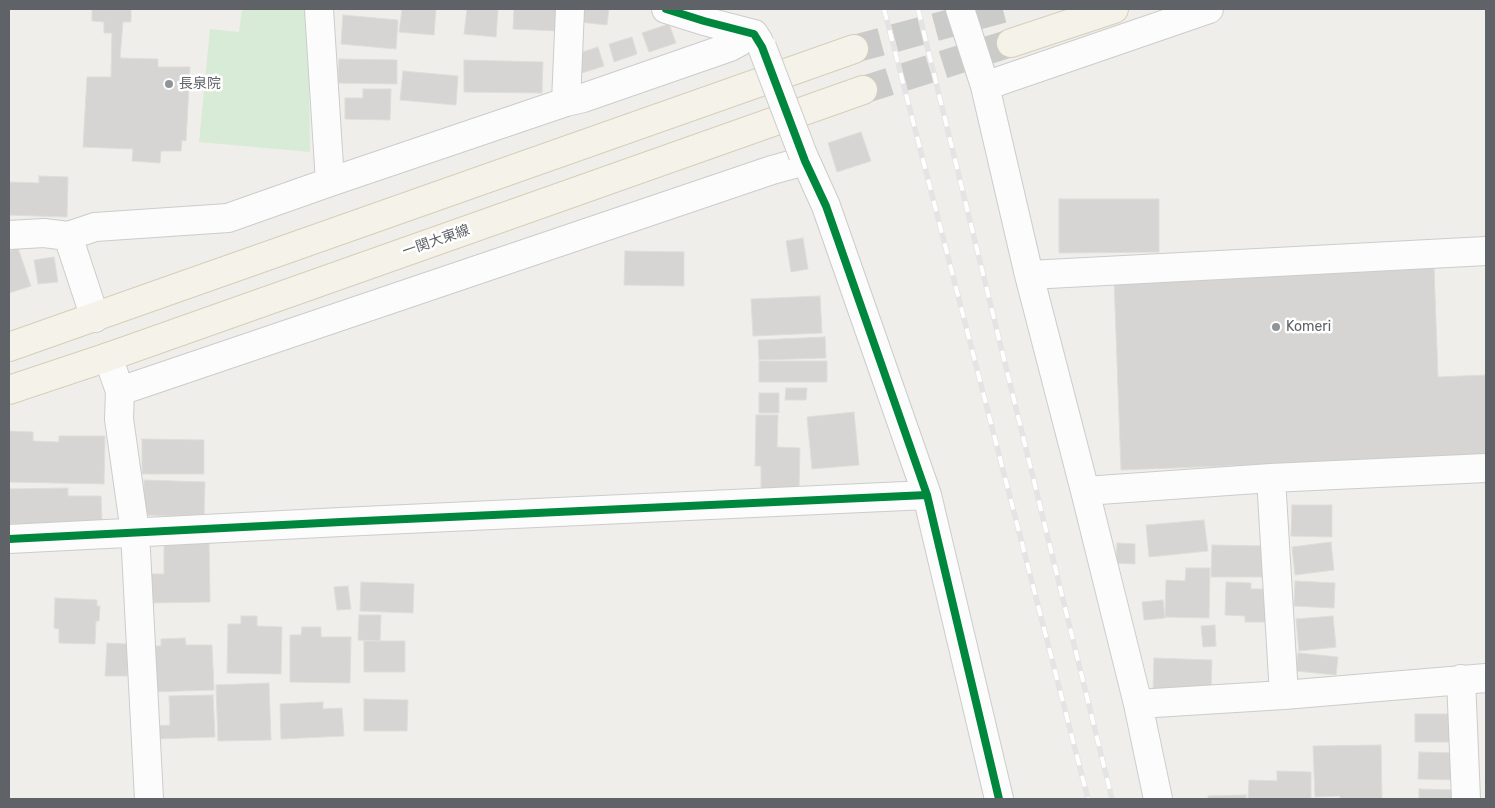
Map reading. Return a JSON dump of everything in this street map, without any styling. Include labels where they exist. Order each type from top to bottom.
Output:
[{"type":"main road","points":[[1011,43],[1114,9]]},
{"type":"main road","points":[[9,347],[854,49]]},
{"type":"main road","name":"一関大東線","points":[[9,390],[108,357],[863,90]]},
{"type":"street","points":[[319,9],[330,182]]},
{"type":"street","points":[[566,102],[570,9]]},
{"type":"street","points":[[666,9],[758,40],[804,158],[826,206],[927,495],[999,799]]},
{"type":"street","points":[[960,9],[985,86],[1029,275],[1086,491],[1138,704],[1158,799]]},
{"type":"street","points":[[985,86],[1209,9]]},
{"type":"street","points":[[9,235],[44,234],[68,236],[95,227],[228,218],[566,102],[583,98],[730,47],[758,40]]},
{"type":"street","points":[[120,391],[804,158]]},
{"type":"street","points":[[68,236],[95,318]]},
{"type":"street","points":[[1029,275],[1486,251]]},
{"type":"street","points":[[108,357],[120,391],[119,419],[134,532],[149,799]]},
{"type":"street","points":[[1086,491],[1271,478],[1486,468]]},
{"type":"street","points":[[1271,478],[1284,695]]},
{"type":"street","points":[[9,539],[927,495]]},
{"type":"street","points":[[1138,704],[1284,695],[1473,679],[1466,799]]},
{"type":"green space","points":[[242,9],[308,9],[310,152],[199,142],[210,29],[239,32]]},
{"type":"building","points":[[92,9],[131,9],[131,22],[123,22],[120,58],[158,59],[158,67],[190,67],[186,141],[182,140],[181,151],[161,151],[160,163],[132,161],[133,149],[83,147],[87,77],[111,77],[112,33],[104,33],[104,22],[92,21]]},
{"type":"building","points":[[402,9],[436,9],[434,35],[399,32]]},
{"type":"building","points":[[467,9],[498,9],[496,37],[464,34]]},
{"type":"building","points":[[514,9],[558,9],[557,31],[513,29]]},
{"type":"building","points":[[571,9],[609,9],[607,25],[570,21]]},
{"type":"building","points":[[343,15],[398,20],[396,49],[341,44]]},
{"type":"building","points":[[669,24],[676,43],[649,52],[642,33]]},
{"type":"building","points":[[632,37],[637,54],[614,62],[609,44]]},
{"type":"building","points":[[598,47],[604,66],[582,73],[576,54]]},
{"type":"building","points":[[339,59],[397,60],[397,84],[338,83]]},
{"type":"building","points":[[464,60],[543,62],[542,93],[464,92]]},
{"type":"building","points":[[403,71],[458,76],[456,105],[400,100]]},
{"type":"building","points":[[363,89],[391,89],[390,120],[345,119],[345,98],[363,98]]},
{"type":"building","points":[[861,132],[871,161],[837,172],[828,143]]},
{"type":"building","points":[[39,176],[68,177],[67,217],[9,215],[9,182],[39,183]]},
{"type":"building","points":[[1059,199],[1159,199],[1159,252],[1059,253]]},
{"type":"building","points":[[803,238],[808,269],[791,272],[786,241]]},
{"type":"building","points":[[18,248],[31,286],[9,293],[9,251]]},
{"type":"building","points":[[625,251],[684,252],[684,286],[624,285]]},
{"type":"building","points":[[54,257],[58,282],[38,284],[34,260]]},
{"type":"building","name":"Komeri","points":[[1434,267],[1438,377],[1486,375],[1486,456],[1121,470],[1114,279]]},
{"type":"building","points":[[820,296],[822,333],[753,336],[751,299]]},
{"type":"building","points":[[825,337],[826,358],[759,360],[758,340]]},
{"type":"building","points":[[759,361],[827,361],[827,382],[759,382]]},
{"type":"building","points":[[786,388],[807,388],[806,400],[785,400]]},
{"type":"building","points":[[759,393],[779,393],[779,413],[759,413]]},
{"type":"building","points":[[854,412],[859,465],[812,469],[807,417]]},
{"type":"building","points":[[756,415],[778,415],[777,447],[800,448],[799,489],[761,488],[761,466],[755,466]]},
{"type":"building","points":[[9,431],[33,432],[33,441],[59,442],[59,436],[105,436],[104,484],[9,482]]},
{"type":"building","points":[[142,439],[204,440],[204,474],[142,474]]},
{"type":"building","points":[[144,480],[205,482],[204,517],[144,515]]},
{"type":"building","points":[[68,488],[68,496],[101,496],[102,523],[9,524],[9,489]]},
{"type":"building","points":[[1292,505],[1332,505],[1332,537],[1291,536]]},
{"type":"building","points":[[1204,520],[1208,551],[1149,557],[1146,525]]},
{"type":"building","points":[[209,539],[210,602],[149,603],[148,574],[164,574],[164,540]]},
{"type":"building","points":[[1331,542],[1334,570],[1295,575],[1292,547]]},
{"type":"building","points":[[1117,543],[1135,544],[1135,564],[1116,563]]},
{"type":"building","points":[[1212,545],[1268,546],[1267,577],[1211,577]]},
{"type":"building","points":[[1186,568],[1210,568],[1209,618],[1165,617],[1166,580],[1185,581]]},
{"type":"building","points":[[1295,581],[1335,583],[1334,608],[1294,606]]},
{"type":"building","points":[[361,582],[414,584],[413,613],[360,611]]},
{"type":"building","points":[[1226,582],[1251,583],[1251,589],[1274,589],[1273,622],[1245,622],[1245,616],[1225,615]]},
{"type":"building","points":[[348,586],[351,609],[337,610],[334,587]]},
{"type":"building","points":[[55,598],[97,600],[97,606],[100,606],[99,621],[96,621],[95,644],[59,643],[59,629],[54,628]]},
{"type":"building","points":[[1163,600],[1165,618],[1144,620],[1142,602]]},
{"type":"building","points":[[359,615],[381,615],[380,641],[358,640]]},
{"type":"building","points":[[241,616],[257,616],[257,626],[282,627],[281,674],[227,673],[228,624],[241,624]]},
{"type":"building","points":[[1333,616],[1336,647],[1299,651],[1296,619]]},
{"type":"building","points":[[1215,625],[1216,646],[1203,647],[1201,626]]},
{"type":"building","points":[[302,627],[321,627],[321,637],[351,637],[350,683],[290,682],[290,635],[301,635]]},
{"type":"building","points":[[185,638],[186,645],[212,645],[214,690],[151,692],[150,646],[161,646],[161,639]]},
{"type":"building","points":[[364,641],[405,641],[405,672],[364,672]]},
{"type":"building","points":[[107,643],[128,644],[127,676],[105,676]]},
{"type":"building","points":[[1298,653],[1338,657],[1336,675],[1296,671]]},
{"type":"building","points":[[1154,658],[1212,660],[1211,692],[1153,691]]},
{"type":"building","points":[[269,683],[271,740],[218,741],[216,685]]},
{"type":"building","points":[[213,695],[215,737],[155,739],[155,726],[170,725],[169,696]]},
{"type":"building","points":[[364,699],[408,700],[407,731],[364,731]]},
{"type":"building","points":[[323,702],[323,709],[342,708],[344,736],[281,739],[280,704]]},
{"type":"building","points":[[1415,714],[1454,714],[1453,742],[1415,742]]},
{"type":"building","points":[[1381,745],[1382,799],[1340,799],[1340,796],[1315,797],[1313,746]]},
{"type":"building","points":[[1419,752],[1457,753],[1457,780],[1418,779]]},
{"type":"building","points":[[1277,771],[1311,772],[1311,799],[1248,799],[1249,780],[1277,781]]},
{"type":"building","points":[[1419,789],[1458,790],[1458,799],[1419,799]]},
{"type":"building","points":[[1246,795],[1246,799],[1208,799],[1208,796]]},
{"type":"tunnel","points":[[854,49],[1003,9]]},
{"type":"tunnel","points":[[863,90],[1011,43]]},
{"type":"railway","points":[[884,9],[1088,799]]},
{"type":"railway","points":[[918,9],[1112,799]]},
{"type":"cycle path","points":[[666,9],[754,34],[762,47],[805,161],[826,206],[927,495],[999,799]]},
{"type":"cycle path","points":[[9,539],[927,495]]},
{"type":"place","name":"長泉院","points":[[169,84]]},
{"type":"place","name":"Komeri","points":[[1276,327]]}]
